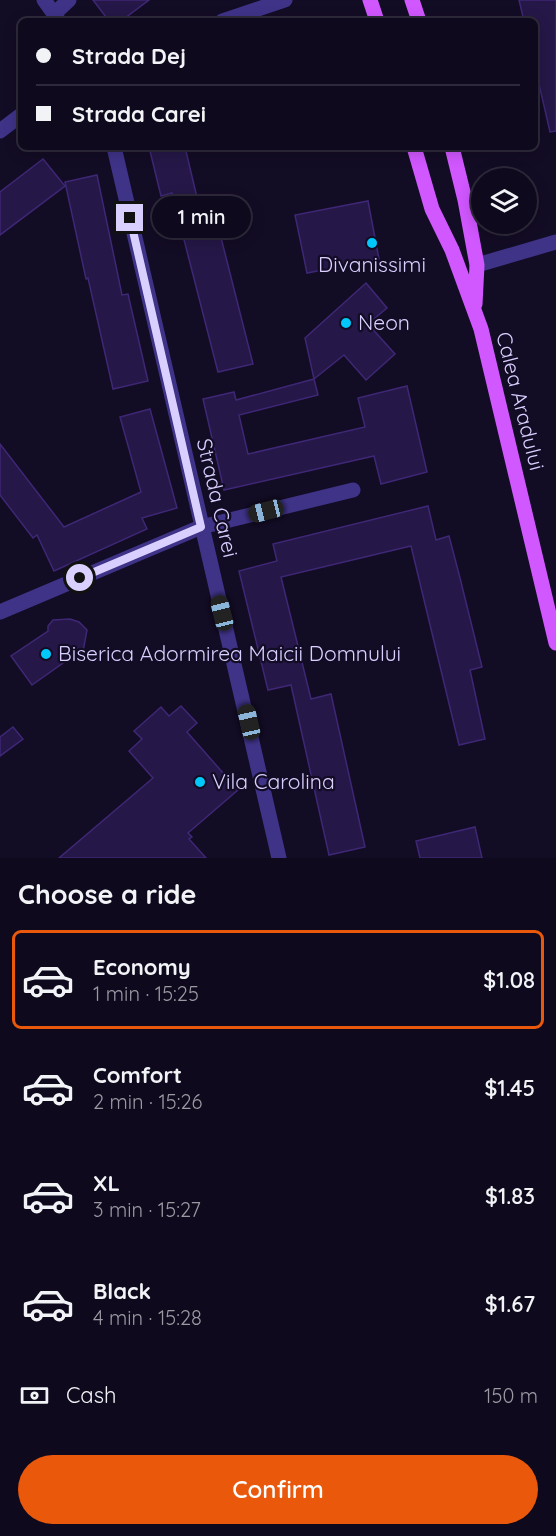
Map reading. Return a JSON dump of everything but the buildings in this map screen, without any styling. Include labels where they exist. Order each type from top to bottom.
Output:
[{"type":"main road","points":[[370,0],[376,18]]},
{"type":"main road","points":[[412,0],[418,18]]},
{"type":"main road","name":"Calea Aradului","points":[[415,150],[432,209],[452,250],[475,310],[556,643]]},
{"type":"main road","name":"Calea Aradului","points":[[453,150],[477,266],[475,310]]},
{"type":"street","points":[[45,0],[57,17],[69,0]]},
{"type":"street","points":[[231,18],[285,0]]},
{"type":"street","points":[[0,131],[18,117]]},
{"type":"street","name":"Strada Carei","points":[[115,150],[279,858]]},
{"type":"street","points":[[477,266],[556,242]]},
{"type":"street","points":[[0,612],[201,527],[353,490]]},
{"type":"place","name":"Divanissimi","points":[[372,243]]},
{"type":"place","name":"Neon","points":[[346,323]]},
{"type":"place","name":"Biserica Adormirea Maicii Domnului","points":[[46,654]]},
{"type":"place","name":"Vila Carolina","points":[[200,782]]},
{"type":"route","points":[[80,578],[201,527],[130,218]]}]
